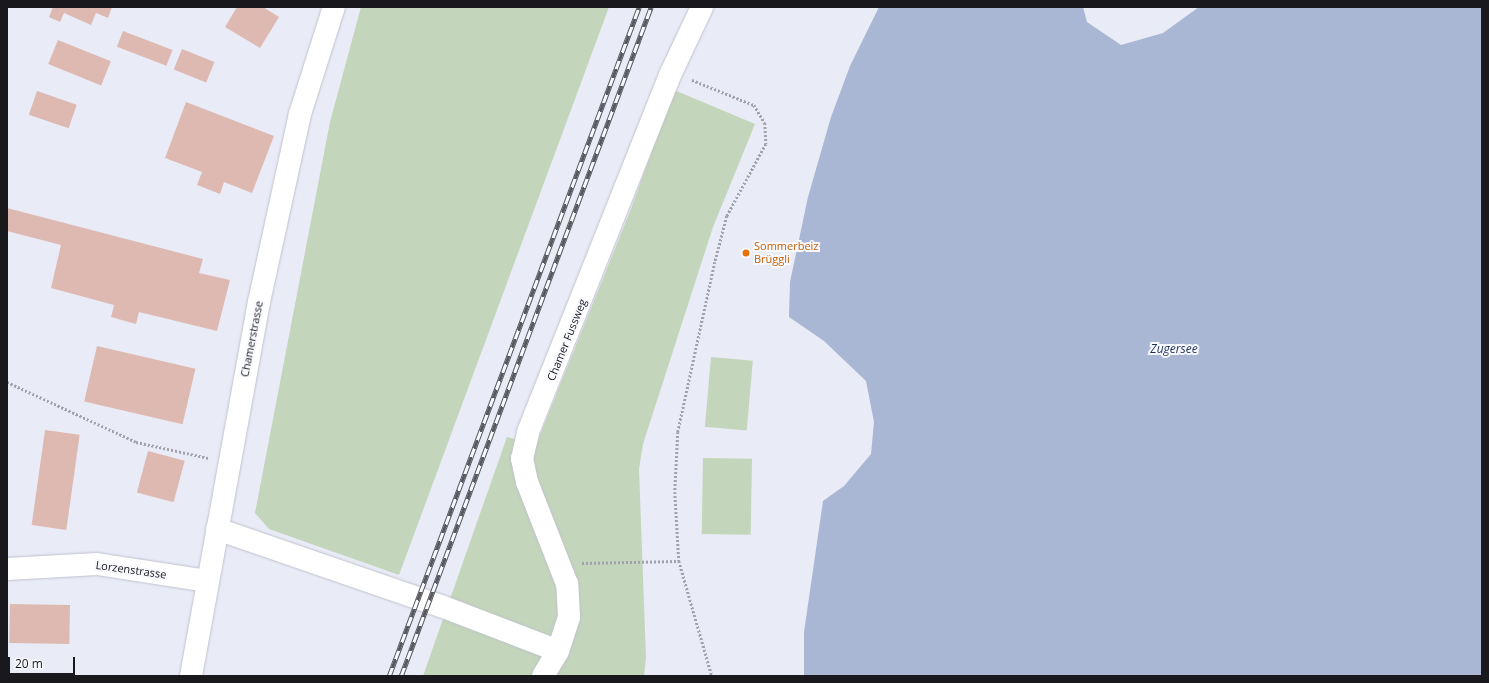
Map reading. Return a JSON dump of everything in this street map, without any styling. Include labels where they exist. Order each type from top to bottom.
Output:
[{"type":"main road","name":"Chamerstrasse","points":[[191,676],[258,302],[300,114],[334,7]]},
{"type":"main road","name":"Chamer Fussweg","points":[[543,676],[558,651],[569,617],[567,584],[561,563],[529,489],[522,459],[528,432],[671,73],[702,7]]},
{"type":"main road","points":[[217,529],[441,606],[558,651]]},
{"type":"main road","name":"Lorzenstrasse","points":[[7,569],[97,564],[207,581]]},
{"type":"path","points":[[671,73],[754,105],[765,123],[766,144],[727,216],[715,262],[678,432],[675,492],[680,562],[712,676]]},
{"type":"path","points":[[7,382],[136,442],[229,462]]},
{"type":"path","points":[[561,563],[680,562]]},
{"type":"green space","points":[[361,7],[609,7],[399,575],[269,529],[255,513],[330,122]]},
{"type":"green space","points":[[674,90],[755,124],[713,227],[643,444],[639,469],[646,658],[644,676],[423,676],[507,437],[536,445],[631,209]]},
{"type":"green space","points":[[711,357],[753,361],[747,430],[705,427]]},
{"type":"green space","points":[[703,458],[752,459],[751,535],[702,534]]},
{"type":"water","name":"Zugersee","points":[[879,7],[1083,7],[1087,22],[1121,45],[1163,33],[1199,7],[1482,7],[1482,676],[804,676],[804,632],[823,501],[844,486],[871,454],[874,422],[866,381],[824,341],[789,317],[790,282],[808,197],[831,117],[850,66]]},
{"type":"building","points":[[53,7],[112,7],[108,18],[96,13],[91,25],[64,13],[60,22],[49,17]]},
{"type":"building","points":[[237,7],[263,7],[279,17],[260,48],[225,27]]},
{"type":"building","points":[[123,31],[172,50],[166,66],[117,47]]},
{"type":"building","points":[[58,40],[111,61],[101,85],[48,64]]},
{"type":"building","points":[[182,49],[214,62],[206,83],[174,69]]},
{"type":"building","points":[[37,91],[77,105],[69,128],[29,115]]},
{"type":"building","points":[[186,102],[274,136],[252,193],[224,182],[220,194],[197,185],[202,172],[165,158]]},
{"type":"building","points":[[7,208],[203,259],[199,273],[230,280],[217,331],[139,312],[136,324],[111,317],[114,305],[51,288],[61,245],[7,231]]},
{"type":"building","points":[[97,346],[195,369],[183,424],[84,402]]},
{"type":"building","points":[[45,430],[80,435],[66,530],[32,525]]},
{"type":"building","points":[[148,451],[185,461],[174,502],[137,493]]},
{"type":"building","points":[[10,604],[70,605],[69,644],[9,643]]},
{"type":"railway","points":[[389,676],[639,7]]},
{"type":"railway","points":[[401,676],[651,7]]},
{"type":"place","name":"Sommerbeiz Brüggli","points":[[746,253]]}]
